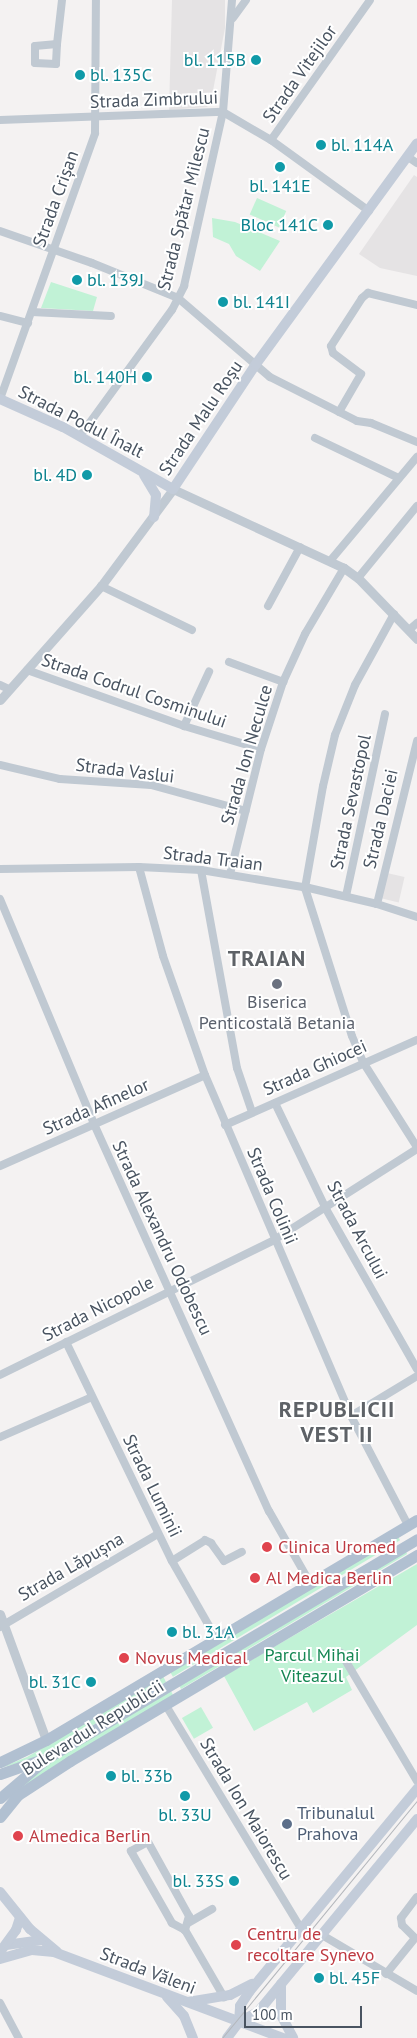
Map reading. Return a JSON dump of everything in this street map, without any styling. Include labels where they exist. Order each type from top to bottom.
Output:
[{"type":"main road","name":"Strada Malu Roșu","points":[[173,489],[256,364],[417,143]]},
{"type":"main road","name":"Strada Podul Înalt","points":[[0,399],[80,436],[173,489]]},
{"type":"main road","points":[[138,469],[148,480],[156,495],[154,517]]},
{"type":"main road","name":"Bulevardul Republicii","points":[[0,1762],[46,1740],[413,1523]]},
{"type":"main road","name":"Bulevardul Republicii","points":[[0,1798],[47,1758],[417,1539]]},
{"type":"main road","name":"Bulevardul Republicii","points":[[0,1817],[12,1801],[29,1787],[417,1555]]},
{"type":"main road","name":"Bulevardul Republicii","points":[[0,1774],[47,1758]]},
{"type":"main road","points":[[239,2022],[240,2006],[260,1979],[417,1789]]},
{"type":"main road","points":[[227,2038],[239,2022],[258,2012],[416,1822]]},
{"type":"main road","points":[[0,1892],[20,1918],[41,1940],[60,1954]]},
{"type":"main road","points":[[3,1948],[20,1918]]},
{"type":"main road","points":[[3,1948],[41,1940]]},
{"type":"main road","name":"Strada Văleni","points":[[0,1959],[32,1950],[60,1954],[185,2003],[283,2038]]},
{"type":"main road","points":[[185,2003],[224,1997],[260,1979]]},
{"type":"main road","points":[[281,1984],[282,2015],[292,2038]]},
{"type":"main road","points":[[165,1995],[184,2016],[193,2038]]},
{"type":"street","points":[[57,44],[62,0]]},
{"type":"street","name":"Strada Crișan","points":[[0,399],[95,133],[97,116],[96,0]]},
{"type":"street","name":"Strada Spătar Milescu","points":[[80,436],[178,298],[223,112],[233,18],[232,0]]},
{"type":"street","name":"Strada Spătar Milescu","points":[[233,18],[246,0]]},
{"type":"street","name":"Strada Vitejilor","points":[[271,140],[370,0]]},
{"type":"street","name":"Strada Zimbrului","points":[[0,120],[223,112],[271,140],[369,211]]},
{"type":"street","points":[[408,157],[417,163]]},
{"type":"street","points":[[0,231],[178,298],[270,377],[362,424],[372,423],[417,442]]},
{"type":"street","points":[[339,412],[361,374],[333,353],[331,346],[368,293],[417,305]]},
{"type":"street","points":[[32,312],[111,316]]},
{"type":"street","points":[[0,316],[28,323]]},
{"type":"street","points":[[315,438],[399,478]]},
{"type":"street","points":[[330,561],[417,457]]},
{"type":"street","points":[[173,489],[344,568],[358,578],[417,639]]},
{"type":"street","name":"Strada Malu Roșu","points":[[0,700],[101,586],[173,489]]},
{"type":"street","points":[[358,578],[417,506]]},
{"type":"street","points":[[268,606],[300,547]]},
{"type":"street","name":"Strada Ion Neculce","points":[[230,874],[261,749],[283,682],[305,634],[344,568]]},
{"type":"street","points":[[101,586],[192,630]]},
{"type":"street","points":[[394,614],[355,685],[338,729],[323,786],[305,888],[363,1062],[417,1148]]},
{"type":"street","points":[[409,630],[417,623]]},
{"type":"street","points":[[229,662],[283,682]]},
{"type":"street","name":"Strada Codrul Cosminului","points":[[27,670],[184,726],[261,749]]},
{"type":"street","points":[[184,726],[209,672]]},
{"type":"street","points":[[0,685],[9,689]]},
{"type":"street","name":"Strada Sevastopol","points":[[346,896],[386,714]]},
{"type":"street","name":"Strada Daciei","points":[[377,904],[417,741]]},
{"type":"street","name":"Strada Vaslui","points":[[0,765],[45,776],[159,787],[246,811]]},
{"type":"street","name":"Strada Traian","points":[[0,869],[139,867],[201,870],[346,896],[377,904],[416,918]]},
{"type":"street","name":"Strada Colinii","points":[[139,867],[166,965],[205,1076],[225,1125],[351,1416],[413,1523]]},
{"type":"street","points":[[201,870],[237,1068],[252,1112]]},
{"type":"street","name":"Strada Alexandru Odobescu","points":[[0,899],[94,1124],[269,1511],[310,1583]]},
{"type":"street","name":"Strada Ghiocei","points":[[225,1125],[363,1062],[417,1040]]},
{"type":"street","name":"Strada Afinelor","points":[[0,1166],[205,1076]]},
{"type":"street","name":"Strada Arcului","points":[[275,1103],[326,1209],[417,1369]]},
{"type":"street","name":"Strada Nicopole","points":[[0,1375],[274,1240],[326,1209],[417,1148]]},
{"type":"street","name":"Strada Luminii","points":[[66,1342],[158,1534],[217,1640]]},
{"type":"street","points":[[351,1416],[417,1376]]},
{"type":"street","points":[[0,1437],[92,1397]]},
{"type":"street","name":"Strada Lăpușna","points":[[2,1626],[158,1534]]},
{"type":"street","points":[[172,1561],[205,1540],[212,1543],[224,1561],[242,1552]]},
{"type":"street","points":[[0,1614],[2,1626],[46,1740]]},
{"type":"street","points":[[341,1653],[417,1781]]},
{"type":"street","name":"Strada Ion Maiorescu","points":[[165,1704],[301,1928]]},
{"type":"street","points":[[212,1909],[187,1926],[172,1923],[131,1851],[148,1842],[189,1916],[187,1926],[224,1997]]},
{"type":"street","points":[[386,1974],[416,1936],[402,1925],[401,1918],[414,1906],[417,1897]]},
{"type":"street","points":[[322,1934],[417,1991]]},
{"type":"street","points":[[0,2003],[19,2038]]},
{"type":"shaded area","points":[[172,0],[225,0],[225,28],[211,101],[207,107],[169,110]]},
{"type":"shaded area","points":[[414,175],[417,177],[417,276],[380,268],[359,254]]},
{"type":"shaded area","points":[[387,873],[405,877],[399,902],[381,898]]},
{"type":"green space","points":[[257,198],[286,211],[279,227],[250,214]]},
{"type":"green space","points":[[212,218],[235,222],[280,241],[260,271],[236,256],[229,244],[213,237]]},
{"type":"green space","points":[[51,282],[97,297],[93,311],[41,308]]},
{"type":"green space","points":[[397,1535],[400,1540],[173,1677],[170,1671]]},
{"type":"green space","points":[[405,1549],[407,1554],[181,1689],[178,1683]]},
{"type":"green space","name":"Parcul Mihai Viteazul","points":[[417,1564],[417,1625],[346,1677],[352,1690],[313,1713],[307,1702],[254,1731],[224,1676]]},
{"type":"green space","points":[[163,1676],[166,1682],[37,1758],[0,1768],[27,1757]]},
{"type":"green space","points":[[170,1689],[173,1695],[17,1790],[51,1759]]},
{"type":"green space","points":[[201,1707],[213,1728],[194,1739],[182,1718]]},
{"type":"tram line","points":[[222,2038],[417,1801]]},
{"type":"place","name":"bl. 115B","points":[[256,60]]},
{"type":"place","name":"bl. 135C","points":[[80,75]]},
{"type":"place","name":"bl. 114A","points":[[321,145]]},
{"type":"place","name":"bl. 141E","points":[[280,167]]},
{"type":"place","name":"Bloc 141C","points":[[328,225]]},
{"type":"place","name":"bl. 139J","points":[[77,280]]},
{"type":"place","name":"bl. 141I","points":[[223,302]]},
{"type":"place","name":"bl. 140H","points":[[147,377]]},
{"type":"place","name":"bl. 4D","points":[[87,475]]},
{"type":"place","name":"Biserica Penticostală Betania","points":[[277,984]]},
{"type":"place","name":"Clinica Uromed","points":[[267,1547]]},
{"type":"place","name":"Al Medica Berlin","points":[[255,1578]]},
{"type":"place","name":"bl. 31A","points":[[172,1632]]},
{"type":"place","name":"Novus Medical","points":[[124,1658]]},
{"type":"place","name":"bl. 31C","points":[[91,1682]]},
{"type":"place","name":"bl. 33b","points":[[111,1776]]},
{"type":"place","name":"bl. 33U","points":[[185,1796]]},
{"type":"place","name":"Tribunalul Prahova","points":[[287,1824]]},
{"type":"place","name":"Almedica Berlin","points":[[18,1836]]},
{"type":"place","name":"bl. 33S","points":[[234,1881]]},
{"type":"place","name":"Centru de recoltare Synevo","points":[[236,1945]]},
{"type":"place","name":"bl. 45F","points":[[319,1978]]},
{"type":"district","name":"TRAIAN","points":[[267,959]]},
{"type":"district","name":"REPUBLICII VEST II","points":[[337,1422]]}]
